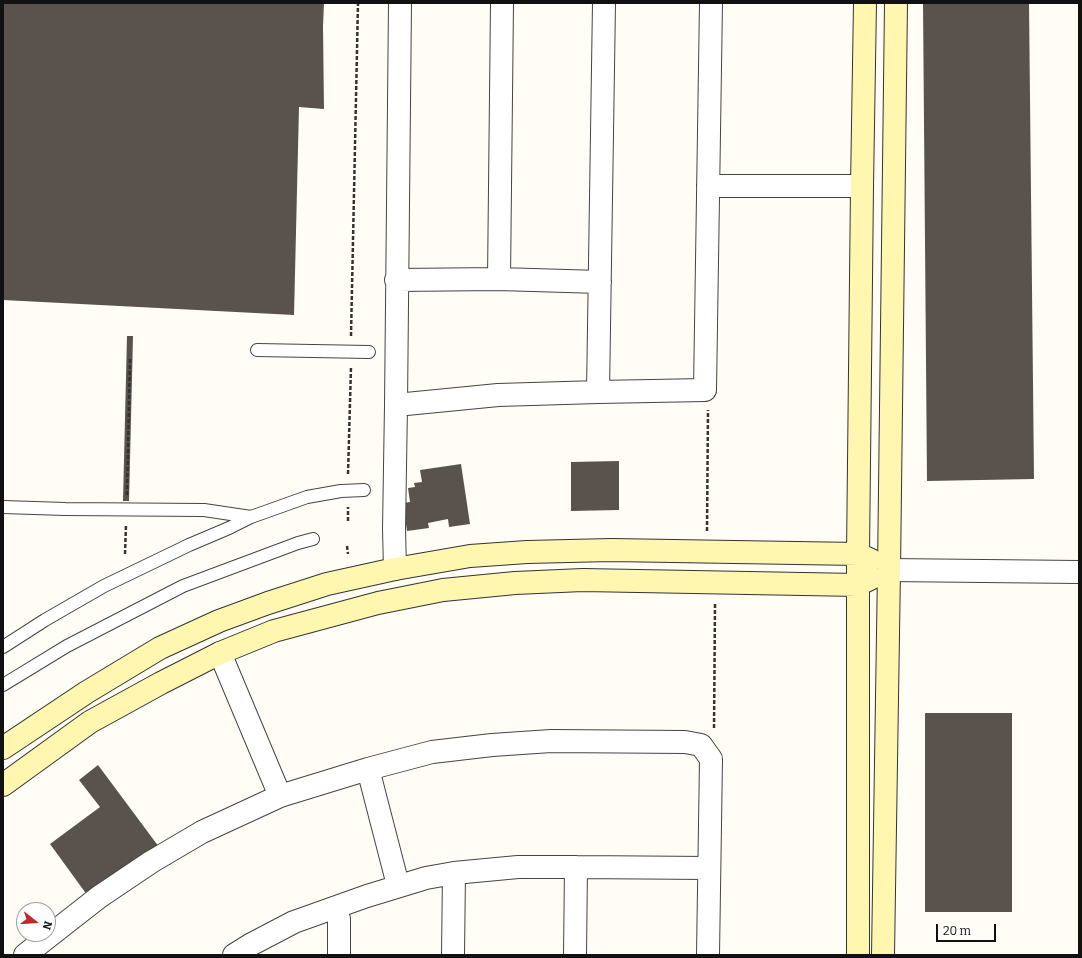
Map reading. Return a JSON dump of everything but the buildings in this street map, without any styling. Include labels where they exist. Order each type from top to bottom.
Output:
[{"type":"street","points":[[395,569],[396,280],[400,3]]},
{"type":"street","points":[[499,279],[502,3]]},
{"type":"street","points":[[598,392],[604,3]]},
{"type":"street","points":[[396,405],[498,395],[705,390],[711,3]]},
{"type":"street","points":[[858,955],[858,554],[865,3]]},
{"type":"street","points":[[883,955],[896,3]]},
{"type":"street","points":[[708,186],[862,186]]},
{"type":"street","points":[[396,280],[499,279],[600,282]]},
{"type":"street","points":[[3,748],[87,692],[160,648],[213,624],[268,603],[328,584],[395,569],[470,556],[527,552],[611,550],[858,554],[889,570]]},
{"type":"street","points":[[3,785],[90,722],[220,653],[274,631],[378,602],[443,590],[514,582],[583,580],[858,585],[889,570],[1079,572]]},
{"type":"street","points":[[220,653],[280,796]]},
{"type":"street","points":[[25,955],[99,897],[151,862],[202,832],[280,796],[368,768],[432,752],[492,745],[551,741],[685,742],[701,745],[711,759],[708,955]]},
{"type":"street","points":[[368,768],[398,886]]},
{"type":"street","points":[[234,955],[294,922],[367,896],[426,878],[454,873],[518,867],[576,866],[709,868]]},
{"type":"street","points":[[575,955],[576,866]]},
{"type":"street","points":[[452,955],[454,873]]},
{"type":"street","points":[[335,908],[340,919],[339,955]]},
{"type":"lane","points":[[257,350],[369,352]]},
{"type":"lane","points":[[3,647],[44,620],[104,586],[251,517],[307,497],[341,491],[364,490]]},
{"type":"lane","points":[[3,507],[204,510],[251,517]]},
{"type":"lane","points":[[3,685],[67,646],[183,586],[298,543],[313,539]]},
{"type":"path","points":[[351,339],[358,3]]},
{"type":"path","points":[[127,500],[130,359]]},
{"type":"path","points":[[348,481],[351,367]]},
{"type":"path","points":[[705,390],[708,406],[708,531]]},
{"type":"path","points":[[348,503],[348,521]]},
{"type":"path","points":[[125,554],[126,520]]},
{"type":"path","points":[[347,546],[348,554]]},
{"type":"path","points":[[711,759],[713,736],[716,604]]}]
